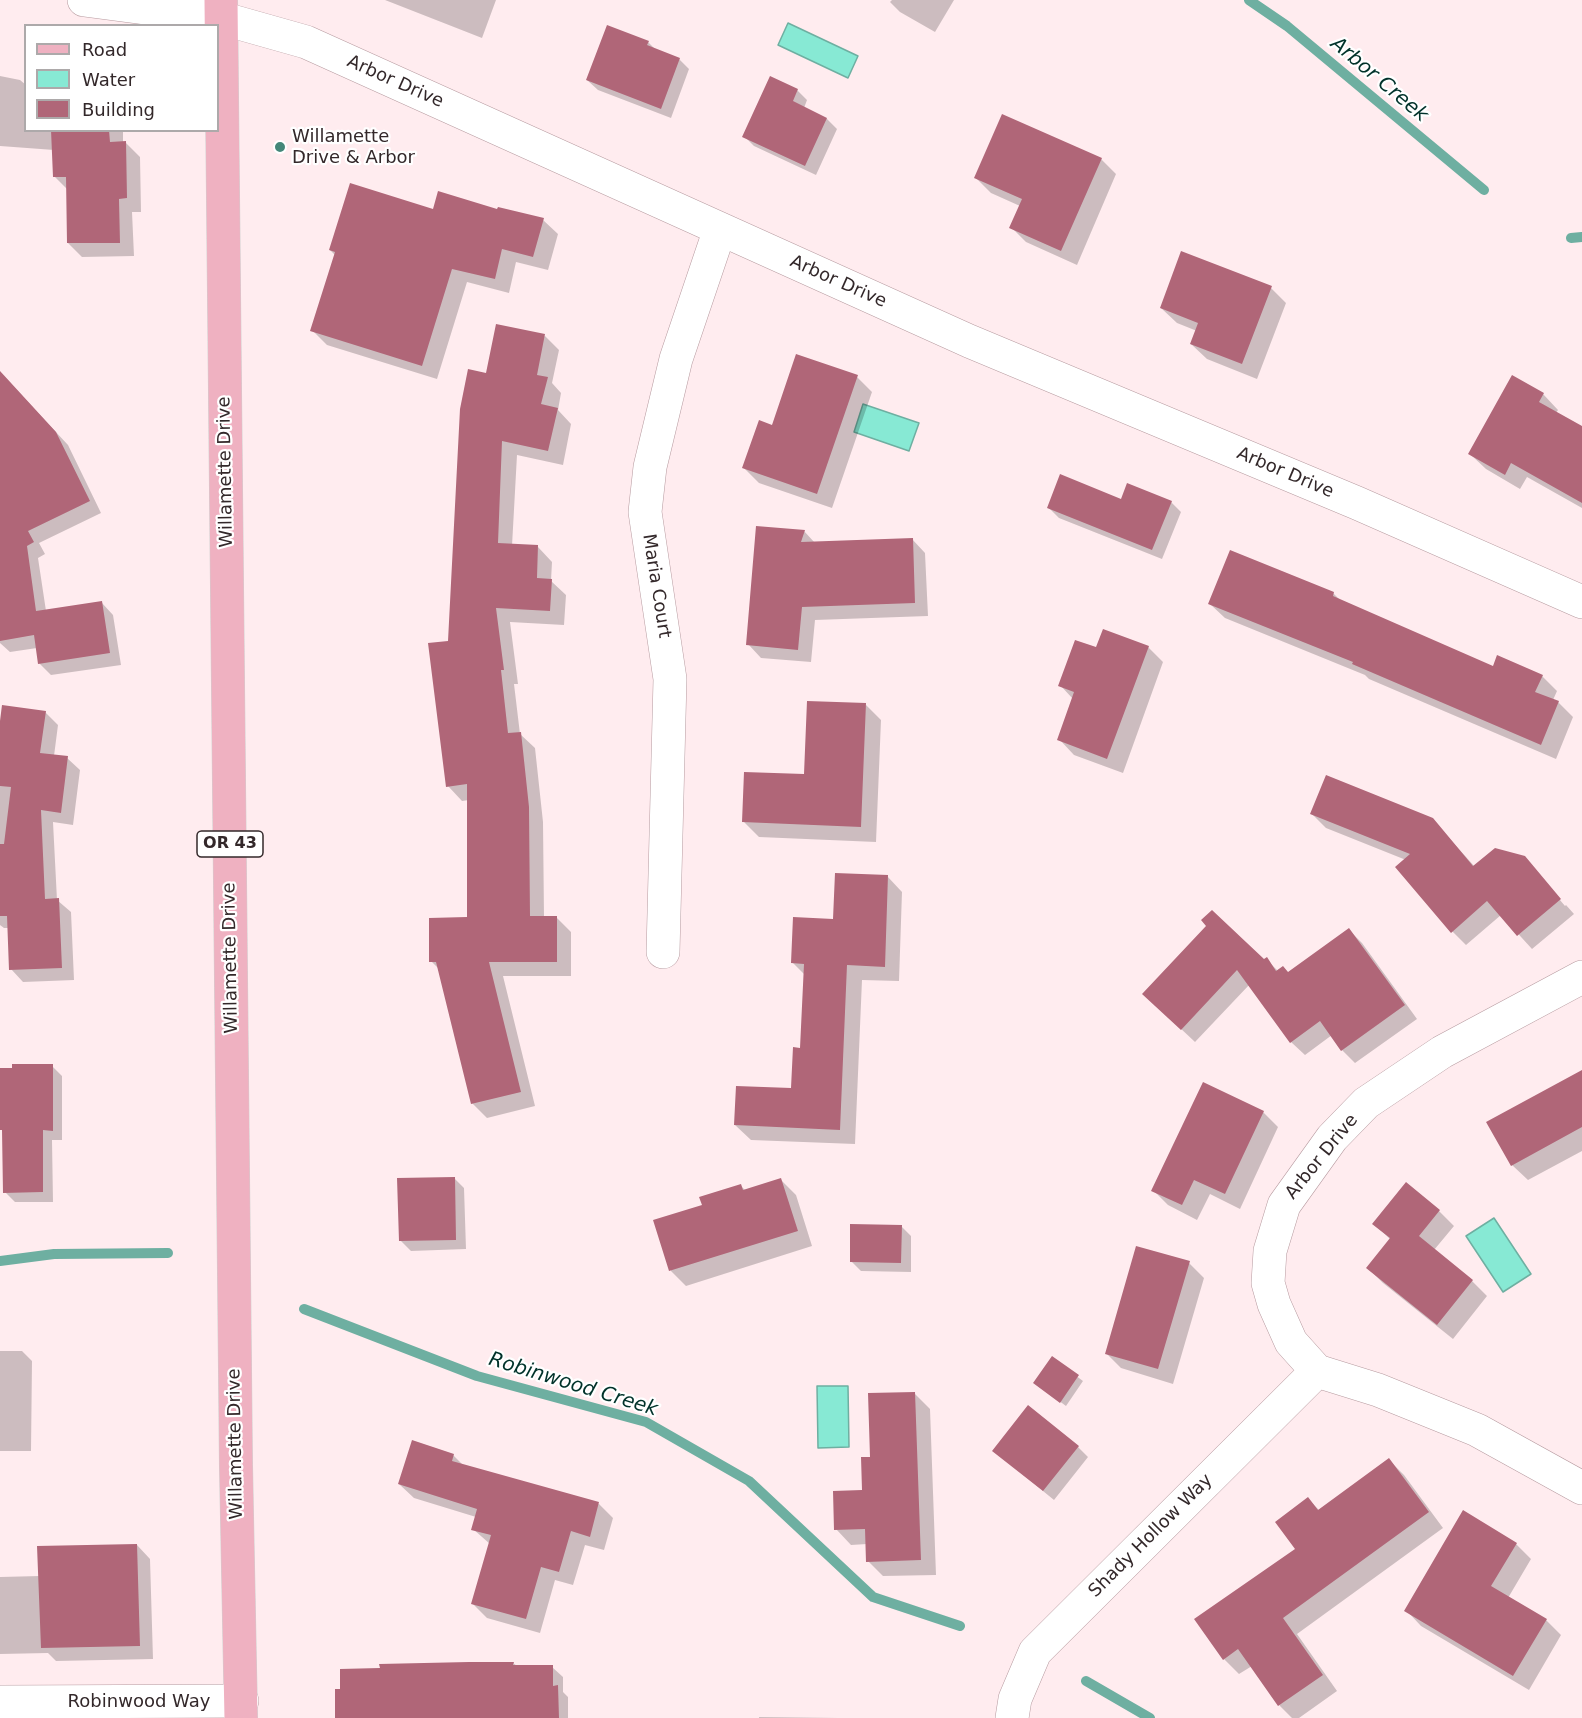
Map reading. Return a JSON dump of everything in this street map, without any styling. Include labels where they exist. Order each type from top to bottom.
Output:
[{"type":"main road","name":"Willamette Drive","points":[[221,9],[236,1466],[242,1710]]},
{"type":"street","name":"Arbor Drive","points":[[84,0],[221,9],[306,42],[969,341],[1346,499],[1582,602]]},
{"type":"street","name":"Maria Court","points":[[663,952],[670,679],[645,512],[650,467],[676,359],[720,229]]},
{"type":"street","name":"Arbor Drive","points":[[1317,1371],[1292,1342],[1274,1304],[1268,1283],[1270,1251],[1284,1205],[1332,1138],[1366,1103],[1442,1052],[1582,977]]},
{"type":"street","points":[[1317,1371],[1378,1390],[1477,1430],[1582,1488]]},
{"type":"street","name":"Shady Hollow Way","points":[[1012,1718],[1015,1699],[1035,1652],[1317,1371]]},
{"type":"street","name":"Robinwood Way","points":[[0,1702],[242,1710]]},
{"type":"water","points":[[788,23],[858,56],[848,78],[778,45]]},
{"type":"water","points":[[863,404],[919,423],[909,451],[854,432]]},
{"type":"water","points":[[1494,1218],[1531,1274],[1503,1292],[1466,1236]]},
{"type":"water","points":[[817,1386],[848,1386],[849,1447],[818,1448]]},
{"type":"building","points":[[607,25],[649,41],[647,45],[680,58],[661,109],[586,80]]},
{"type":"building","points":[[770,76],[798,89],[793,101],[827,118],[805,166],[742,137]]},
{"type":"building","points":[[1002,114],[1102,158],[1061,251],[1009,228],[1022,199],[974,178]]},
{"type":"building","points":[[51,132],[109,132],[110,142],[126,141],[127,198],[119,199],[120,243],[67,243],[66,177],[53,177]]},
{"type":"building","points":[[350,183],[433,209],[438,191],[497,209],[498,207],[544,218],[533,257],[502,249],[495,279],[452,269],[422,366],[310,331],[335,252],[329,250]]},
{"type":"building","points":[[1181,251],[1272,286],[1242,364],[1190,344],[1198,323],[1160,308]]},
{"type":"building","points":[[496,324],[545,334],[537,375],[548,377],[541,404],[558,408],[548,451],[502,441],[498,543],[538,545],[537,578],[552,579],[550,611],[496,608],[504,670],[501,670],[508,733],[521,732],[529,807],[530,916],[557,916],[557,962],[489,962],[521,1092],[471,1104],[436,962],[429,962],[429,918],[467,917],[467,784],[446,787],[428,643],[448,641],[460,409],[468,369],[486,373]]},
{"type":"building","points":[[796,354],[858,375],[817,494],[742,468],[759,420],[772,425]]},
{"type":"building","points":[[0,371],[56,432],[90,501],[28,531],[34,542],[27,546],[36,611],[102,601],[110,653],[38,664],[34,635],[0,641]]},
{"type":"building","points":[[1512,375],[1544,393],[1539,402],[1582,426],[1582,503],[1511,463],[1505,475],[1468,454]]},
{"type":"building","points":[[1060,474],[1121,499],[1127,483],[1172,501],[1152,550],[1047,508]]},
{"type":"building","points":[[756,526],[805,530],[801,542],[913,538],[915,603],[802,607],[798,650],[746,645]]},
{"type":"building","points":[[1230,550],[1334,592],[1333,596],[1493,666],[1497,655],[1543,675],[1535,692],[1559,701],[1541,745],[1352,664],[1353,662],[1208,604]]},
{"type":"building","points":[[1103,629],[1149,646],[1107,759],[1057,740],[1074,692],[1058,686],[1075,640],[1096,647]]},
{"type":"building","points":[[807,701],[866,703],[861,827],[742,822],[744,772],[804,774]]},
{"type":"building","points":[[2,705],[46,711],[40,753],[68,756],[61,813],[41,810],[45,899],[59,898],[62,968],[9,970],[7,916],[0,916],[0,844],[4,844],[11,787],[0,786]]},
{"type":"building","points":[[1326,775],[1433,818],[1473,866],[1495,848],[1525,856],[1561,899],[1517,936],[1487,901],[1451,933],[1395,867],[1410,854],[1310,814]]},
{"type":"building","points":[[835,873],[888,875],[885,967],[847,965],[840,1130],[734,1125],[736,1086],[791,1088],[793,1047],[800,1048],[804,964],[791,963],[793,917],[833,919]]},
{"type":"building","points":[[1212,910],[1264,959],[1267,957],[1276,971],[1283,966],[1288,972],[1349,928],[1405,1005],[1341,1051],[1320,1021],[1290,1043],[1237,970],[1181,1030],[1142,994],[1206,926],[1201,920]]},
{"type":"building","points":[[12,1064],[53,1064],[53,1131],[43,1130],[43,1192],[3,1193],[0,1068],[12,1068]]},
{"type":"building","points":[[1582,1070],[1582,1127],[1511,1166],[1486,1122]]},
{"type":"building","points":[[1203,1082],[1264,1111],[1225,1194],[1194,1180],[1182,1205],[1151,1191]]},
{"type":"building","points":[[455,1177],[456,1240],[399,1241],[397,1178]]},
{"type":"building","points":[[781,1178],[798,1231],[669,1271],[653,1220],[702,1205],[699,1197],[741,1184],[743,1190]]},
{"type":"building","points":[[1406,1182],[1440,1210],[1419,1236],[1473,1280],[1437,1325],[1366,1268],[1390,1238],[1372,1224]]},
{"type":"building","points":[[850,1224],[902,1225],[901,1263],[850,1262]]},
{"type":"building","points":[[1136,1246],[1190,1261],[1158,1369],[1105,1354]]},
{"type":"building","points":[[1052,1356],[1079,1375],[1060,1403],[1033,1383]]},
{"type":"building","points":[[915,1392],[921,1560],[866,1562],[865,1529],[834,1530],[833,1491],[862,1490],[861,1457],[870,1457],[868,1393]]},
{"type":"building","points":[[1028,1405],[1079,1446],[1043,1491],[992,1451]]},
{"type":"building","points":[[412,1440],[454,1454],[452,1461],[599,1502],[590,1537],[571,1531],[559,1572],[541,1567],[526,1619],[471,1604],[491,1535],[471,1530],[477,1509],[398,1484]]},
{"type":"building","points":[[1389,1458],[1429,1512],[1283,1618],[1323,1675],[1278,1706],[1238,1649],[1223,1660],[1194,1619],[1295,1549],[1275,1522],[1308,1497],[1318,1510]]},
{"type":"building","points":[[1463,1510],[1517,1543],[1491,1586],[1547,1619],[1513,1676],[1404,1611]]},
{"type":"building","points":[[137,1544],[140,1646],[41,1648],[37,1546]]},
{"type":"building","points":[[469,1662],[553,1665],[553,1686],[558,1685],[559,1718],[335,1718],[335,1689],[340,1689],[340,1669],[380,1668],[379,1664]]},
{"type":"waterway","name":"Arbor Creek","points":[[1249,0],[1287,26],[1484,190]]},
{"type":"waterway","name":"Arbor Creek","points":[[1571,238],[1582,237]]},
{"type":"waterway","name":"Robinwood Creek","points":[[0,1261],[54,1254],[168,1253]]},
{"type":"waterway","name":"Robinwood Creek","points":[[304,1309],[477,1376],[646,1422],[749,1481],[873,1597],[960,1626]]},
{"type":"waterway","name":"Robinwood Creek","points":[[1086,1681],[1150,1718]]},
{"type":"place","name":"Willamette Drive & Arbor","points":[[280,147]]}]
